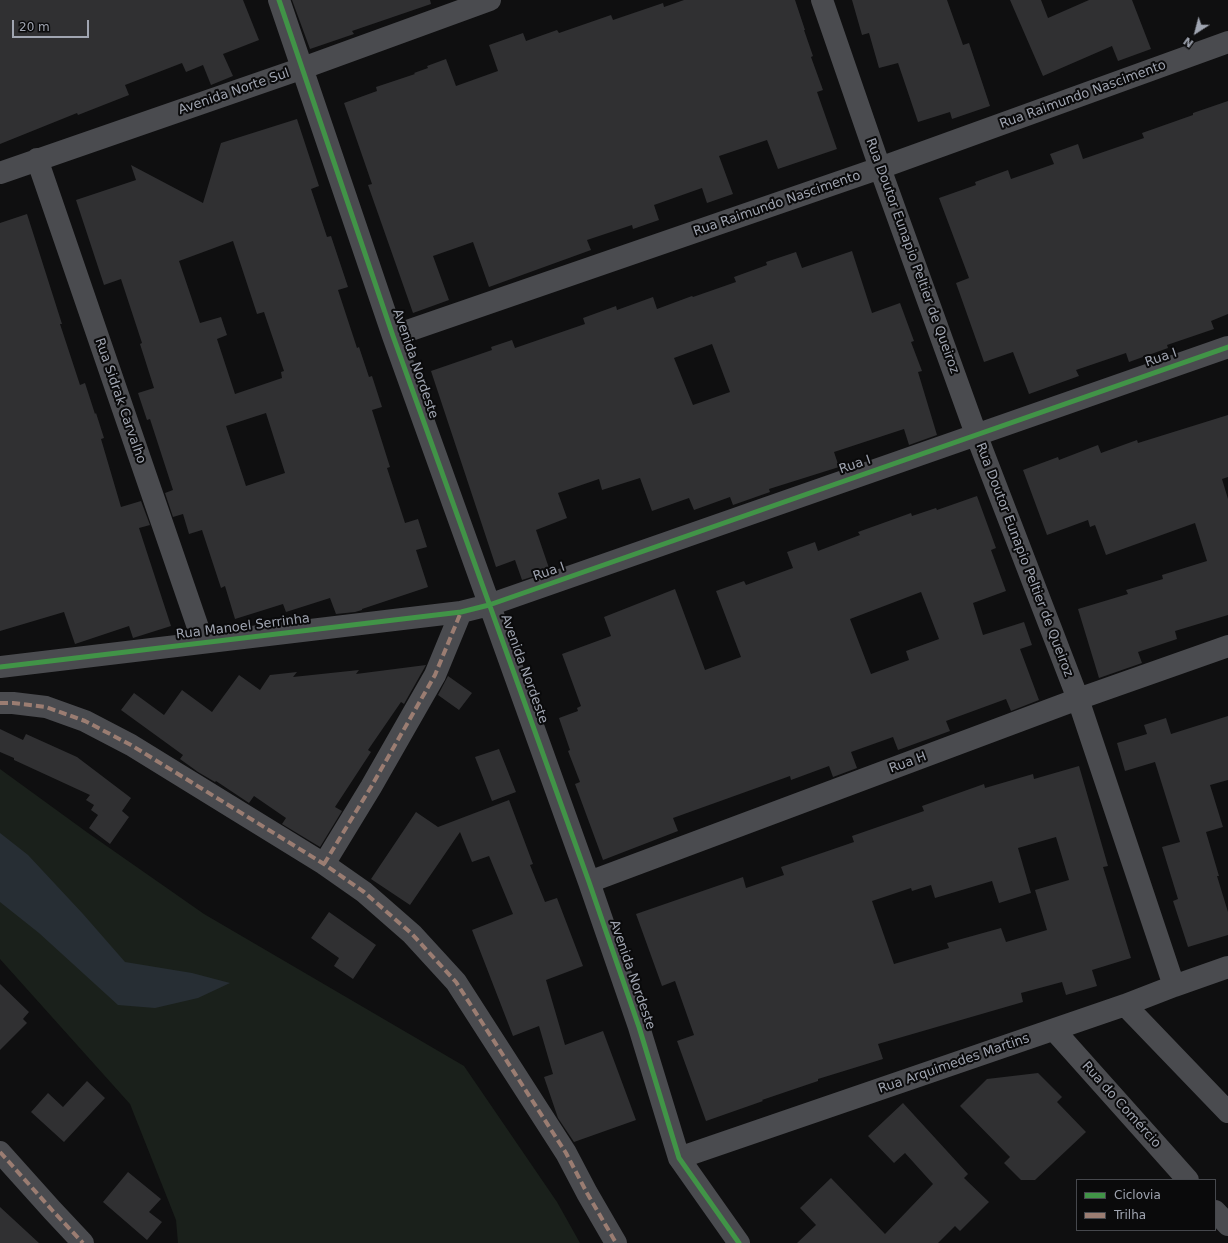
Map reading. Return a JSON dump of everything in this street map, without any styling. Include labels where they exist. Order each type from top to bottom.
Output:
[{"type":"street","name":"Avenida Nordeste","points":[[280,0],[393,336],[589,882],[639,1028],[679,1158],[739,1243]]},
{"type":"street","name":"Avenida Norte Sul","points":[[0,173],[303,68],[490,0]]},
{"type":"street","name":"Rua Doutor Eunapio Peltier de Queiroz","points":[[822,0],[880,168],[976,434],[1078,700],[1174,986]]},
{"type":"street","name":"Rua Raimundo Nascimento","points":[[393,336],[880,168],[1228,42]]},
{"type":"street","name":"Rua Sidrak Carvalho","points":[[37,160],[203,642]]},
{"type":"street","name":"Rua I","points":[[489,605],[1228,346]]},
{"type":"street","name":"Rua Manoel Serrinha","points":[[0,667],[461,612],[489,605]]},
{"type":"street","points":[[324,864],[371,787],[435,675],[461,612]]},
{"type":"street","name":"Rua H","points":[[589,882],[1078,700],[1228,646]]},
{"type":"street","points":[[0,703],[46,707],[85,721],[131,745],[324,864],[364,892],[412,934],[456,982],[566,1153],[616,1243]]},
{"type":"street","name":"Rua Arquimedes Martins","points":[[679,1158],[1054,1030],[1228,967]]},
{"type":"street","points":[[1125,1005],[1228,1112]]},
{"type":"street","name":"Rua do Comércio","points":[[1054,1030],[1187,1179]]},
{"type":"street","points":[[0,1152],[83,1243]]},
{"type":"street","points":[[1216,1211],[1228,1225]]},
{"type":"shaded area","points":[[0,769],[204,914],[464,1066],[557,1202],[580,1243],[178,1243],[176,1220],[130,1104],[0,959]]},
{"type":"shaded area","points":[[0,833],[28,855],[125,962],[192,973],[230,983],[198,998],[155,1008],[118,1005],[39,933],[0,902]]},
{"type":"building","points":[[0,0],[243,0],[259,40],[223,54],[233,76],[211,85],[203,65],[186,72],[182,63],[125,85],[129,95],[78,115],[77,113],[0,144]]},
{"type":"building","points":[[292,0],[430,0],[431,4],[352,31],[354,34],[310,49]]},
{"type":"building","points":[[684,0],[795,0],[813,56],[811,57],[823,90],[817,92],[837,149],[778,169],[767,140],[719,156],[733,194],[707,203],[702,188],[654,205],[659,220],[633,229],[632,225],[587,240],[591,250],[489,287],[473,242],[433,256],[449,300],[413,313],[368,185],[372,184],[344,103],[377,91],[376,87],[415,74],[414,73],[428,68],[427,66],[446,59],[456,86],[498,71],[489,45],[523,33],[526,41],[557,30],[559,33],[611,15],[613,20],[663,3],[664,7]]},
{"type":"building","points":[[852,0],[947,0],[963,45],[969,43],[990,106],[952,119],[950,112],[918,122],[898,63],[879,68],[869,33],[862,35]]},
{"type":"building","points":[[1010,0],[1041,0],[1048,18],[1089,0],[1132,0],[1151,49],[1118,61],[1112,46],[1043,76]]},
{"type":"building","points":[[1228,101],[1228,314],[1211,321],[1214,329],[1167,345],[1168,348],[1129,362],[1126,353],[1076,370],[1079,376],[1029,394],[1013,352],[984,362],[956,283],[969,278],[939,198],[976,185],[975,182],[1008,170],[1011,179],[1054,164],[1050,154],[1078,144],[1083,159],[1144,138],[1142,133]]},
{"type":"building","points":[[297,119],[319,186],[311,189],[327,237],[331,236],[348,287],[338,290],[357,348],[359,347],[369,377],[372,376],[382,407],[372,410],[390,467],[387,468],[405,523],[418,519],[427,547],[416,550],[428,587],[355,612],[336,614],[330,598],[286,612],[283,604],[235,619],[225,586],[221,588],[202,530],[189,534],[183,514],[173,517],[165,493],[173,490],[150,419],[147,420],[138,393],[154,388],[140,344],[142,343],[121,279],[104,285],[76,200],[136,180],[131,165],[203,203],[221,143]],"holes":[[[233,241],[257,314],[264,312],[284,371],[281,372],[282,378],[235,394],[217,339],[227,335],[221,317],[200,323],[179,261]],[[266,413],[285,473],[246,486],[226,426]]]},
{"type":"building","points":[[27,214],[80,385],[85,383],[95,414],[96,413],[104,438],[101,439],[121,507],[141,501],[150,525],[139,528],[171,626],[133,638],[129,626],[75,644],[64,612],[0,631],[0,223]]},
{"type":"building","points":[[852,251],[872,313],[900,303],[914,341],[911,342],[922,371],[918,372],[937,435],[909,445],[904,429],[834,452],[839,467],[769,489],[770,492],[733,505],[730,497],[694,510],[689,498],[652,511],[640,478],[602,490],[599,479],[558,493],[567,518],[536,530],[550,571],[522,580],[515,560],[496,567],[431,371],[492,350],[491,347],[512,340],[515,348],[585,324],[583,318],[616,306],[617,310],[653,297],[657,309],[736,282],[734,277],[767,265],[766,262],[796,252],[802,268]],"holes":[[[712,344],[730,392],[693,405],[674,358]]]},
{"type":"building","points":[[1228,415],[1228,477],[1222,479],[1228,499],[1228,615],[1175,631],[1177,639],[1138,652],[1142,663],[1099,678],[1078,609],[1128,594],[1126,590],[1163,579],[1162,575],[1207,561],[1195,523],[1106,555],[1095,525],[1090,527],[1088,520],[1047,535],[1023,470],[1058,457],[1059,460],[1098,445],[1101,453],[1137,440],[1138,443]]},
{"type":"building","points":[[977,496],[996,548],[991,550],[1006,591],[973,603],[983,635],[1024,622],[1032,645],[1020,649],[1039,700],[1011,711],[1006,699],[946,721],[950,731],[898,750],[893,737],[851,752],[857,768],[833,777],[829,766],[791,780],[790,776],[673,818],[678,831],[603,860],[575,784],[580,782],[568,751],[570,750],[559,718],[578,711],[577,708],[581,706],[562,654],[611,636],[604,617],[675,589],[705,670],[741,657],[716,591],[744,581],[746,585],[793,568],[787,552],[815,542],[818,551],[860,535],[858,532],[911,513],[912,516],[936,508],[937,510]],"holes":[[[921,592],[939,639],[906,651],[909,660],[871,674],[850,619]]]},
{"type":"building","points":[[426,665],[404,704],[401,702],[368,750],[371,752],[335,807],[342,811],[320,847],[282,824],[286,818],[254,796],[249,803],[216,781],[215,782],[198,772],[180,759],[183,755],[121,710],[134,693],[164,715],[182,690],[212,712],[239,675],[260,690],[270,675],[297,672],[293,677],[359,670],[356,674]]},
{"type":"building","points":[[448,676],[472,693],[459,710],[438,695]]},
{"type":"building","points":[[1228,716],[1228,780],[1210,785],[1223,827],[1206,832],[1228,912],[1228,935],[1188,947],[1173,901],[1178,899],[1162,847],[1180,842],[1155,762],[1125,771],[1117,743],[1147,734],[1144,725],[1166,718],[1171,734]]},
{"type":"building","points":[[0,729],[23,740],[26,734],[77,757],[131,798],[122,811],[129,817],[110,844],[89,828],[98,815],[91,810],[94,805],[86,800],[90,795],[0,752]]},
{"type":"building","points":[[499,749],[516,792],[492,801],[475,757]]},
{"type":"building","points":[[1079,766],[1108,866],[1103,867],[1131,958],[1092,970],[1097,986],[1066,995],[1062,982],[1021,993],[1023,1002],[878,1044],[883,1059],[818,1079],[818,1081],[706,1121],[677,1041],[694,1035],[675,981],[662,986],[636,914],[743,877],[746,888],[784,875],[781,867],[854,842],[852,836],[924,811],[922,806],[984,784],[985,788],[1033,774],[1034,779]],"holes":[[[1056,837],[1069,880],[1035,890],[1047,930],[1006,942],[1001,928],[947,943],[949,948],[894,964],[872,901],[911,888],[912,891],[931,885],[935,898],[992,881],[999,903],[1031,893],[1018,848]]]},
{"type":"building","points":[[509,800],[533,864],[530,865],[545,902],[557,898],[583,966],[546,980],[565,1045],[603,1031],[636,1120],[574,1142],[558,1118],[544,1077],[553,1074],[539,1026],[513,1036],[472,930],[513,914],[489,856],[472,862],[460,832],[410,905],[371,879],[416,812],[438,827]]},
{"type":"building","points":[[329,912],[376,945],[353,979],[334,966],[339,958],[311,938]]},
{"type":"building","points":[[0,984],[29,1012],[23,1019],[27,1023],[0,1050]]},
{"type":"building","points":[[1038,1073],[1062,1097],[1057,1102],[1086,1132],[1035,1180],[1021,1180],[1004,1163],[1010,1157],[960,1106],[987,1079]]},
{"type":"building","points":[[87,1081],[105,1098],[64,1142],[31,1112],[48,1093],[63,1107]]},
{"type":"building","points":[[903,1103],[968,1174],[964,1178],[989,1202],[960,1231],[955,1226],[938,1243],[797,1243],[816,1225],[800,1208],[831,1178],[885,1234],[933,1184],[905,1153],[894,1163],[868,1136]]},
{"type":"building","points":[[128,1172],[161,1199],[149,1212],[162,1222],[147,1240],[103,1202]]},
{"type":"building","points":[[0,1207],[39,1243],[0,1243]]},
{"type":"marked path","points":[[324,864],[371,787],[435,675],[461,612]]},
{"type":"marked path","points":[[0,703],[46,707],[85,721],[131,745],[324,864],[364,892],[412,934],[456,982],[566,1153],[616,1243]]},
{"type":"marked path","points":[[0,1152],[83,1243]]},
{"type":"cycle path","points":[[279,0],[393,336],[589,882],[639,1027],[679,1158],[739,1243]]},
{"type":"cycle path","points":[[0,667],[461,612],[489,605],[1228,347]]}]
